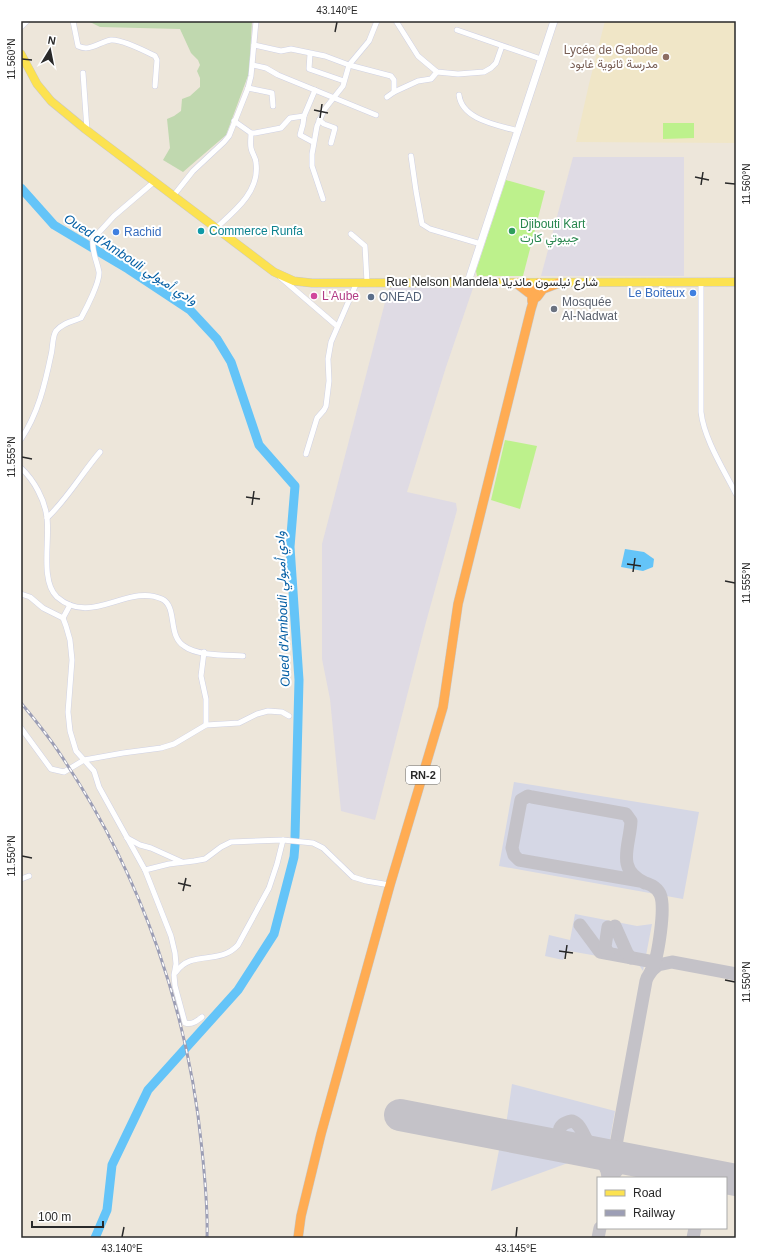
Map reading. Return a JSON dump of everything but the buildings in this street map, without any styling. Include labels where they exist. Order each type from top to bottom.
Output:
[{"type":"highway","points":[[516,283],[528,292],[533,303]]},
{"type":"highway","points":[[527,283],[532,292],[533,303]]},
{"type":"highway","name":"RN-2","points":[[298,1238],[301,1216],[321,1134],[390,885],[443,706],[458,604],[539,283]]},
{"type":"highway","points":[[533,303],[543,289],[559,283]]},
{"type":"main road","name":"Rue Nelson Mandela شارع نيلسون مانديلا","points":[[21,54],[37,84],[51,101],[274,272],[294,280],[301,282],[516,283],[736,282]]},
{"type":"street","points":[[21,27],[27,21]]},
{"type":"street","points":[[73,21],[76,41],[78,46],[82,48],[88,48],[111,40],[132,46],[155,56],[157,60],[155,86]]},
{"type":"street","points":[[174,195],[193,171],[229,136],[248,88],[253,65],[256,21]]},
{"type":"street","points":[[323,199],[312,166],[313,142],[319,120],[324,110],[343,86],[349,65],[365,47],[377,21]]},
{"type":"street","points":[[396,21],[418,56],[437,72],[458,74],[484,72],[496,63],[502,46]]},
{"type":"street","points":[[468,282],[554,21]]},
{"type":"street","points":[[457,30],[541,59]]},
{"type":"street","points":[[254,45],[281,51],[291,49],[325,56],[349,65],[394,77],[394,92]]},
{"type":"street","points":[[310,54],[309,69],[344,81]]},
{"type":"street","points":[[253,65],[266,68],[278,75],[376,115]]},
{"type":"street","points":[[387,97],[394,92],[418,81],[431,80],[437,72]]},
{"type":"street","points":[[83,73],[87,130]]},
{"type":"street","points":[[248,88],[272,93],[273,106]]},
{"type":"street","points":[[313,142],[300,135],[304,116],[315,90]]},
{"type":"street","points":[[459,95],[460,102],[464,109],[476,118],[518,131]]},
{"type":"street","points":[[234,121],[251,133],[282,128],[290,118],[304,116]]},
{"type":"street","points":[[319,120],[334,128],[331,143]]},
{"type":"street","points":[[217,227],[238,207],[250,192],[254,181],[257,165],[256,158],[251,147],[251,133]]},
{"type":"street","points":[[411,156],[422,224],[430,229],[481,244]]},
{"type":"street","points":[[21,439],[37,409],[56,331],[65,324],[81,318],[98,280],[99,272],[92,245],[93,239],[108,222],[155,181]]},
{"type":"street","points":[[351,234],[365,246],[368,282]]},
{"type":"street","points":[[274,272],[337,326]]},
{"type":"street","points":[[306,454],[318,418],[326,406],[329,381],[328,359],[331,342],[357,282]]},
{"type":"street","points":[[701,282],[701,412],[707,435],[736,494]]},
{"type":"street","points":[[47,518],[58,508],[100,452]]},
{"type":"street","points":[[21,468],[36,486],[47,518],[49,586],[58,598],[70,605],[86,608],[99,607],[122,599],[147,596],[156,597],[164,600],[168,605],[174,632],[178,641],[184,647],[194,651],[243,656]]},
{"type":"street","points":[[21,594],[30,596],[43,608],[63,618],[70,640],[72,660],[68,712],[70,731],[76,751],[94,771],[99,787],[145,870],[171,936],[176,953],[174,974],[175,986],[185,1023],[189,1024],[196,1022],[202,1017]]},
{"type":"street","points":[[63,618],[70,605]]},
{"type":"street","points":[[204,652],[201,676],[206,699],[206,725]]},
{"type":"street","points":[[21,728],[51,769],[64,772],[84,760],[161,748],[182,740],[206,725],[239,723],[257,714],[268,711],[282,712],[290,716]]},
{"type":"street","points":[[126,838],[182,862]]},
{"type":"street","points":[[145,870],[170,864],[205,859],[221,847],[231,842],[283,840],[314,843],[323,848],[353,877],[390,885]]},
{"type":"street","points":[[174,974],[180,966],[187,962],[226,955],[233,951],[238,945],[270,888],[278,864],[283,840]]},
{"type":"street","points":[[21,879],[30,876]]},
{"type":"shaded area","name":"Lycée de Gabode مدرسة ثانوية غابود","points":[[605,21],[736,21],[736,143],[576,142]]},
{"type":"shaded area","points":[[573,157],[684,157],[684,276],[541,276]]},
{"type":"shaded area","points":[[389,287],[473,288],[446,367],[407,492],[456,503],[457,510],[426,622],[375,820],[341,811],[330,699],[322,659],[322,544]]},
{"type":"shaded area","points":[[514,782],[699,812],[683,899],[499,866]]},
{"type":"shaded area","points":[[575,914],[637,926],[652,924],[643,971],[638,963],[569,951],[563,960],[545,956],[549,935],[570,940]]},
{"type":"shaded area","points":[[512,1084],[615,1111],[609,1145],[506,1125]]},
{"type":"shaded area","points":[[499,1150],[568,1163],[491,1191]]},
{"type":"green space","points":[[88,21],[252,21],[249,73],[226,135],[183,172],[163,160],[170,148],[167,119],[181,111],[182,99],[190,96],[200,87],[200,78],[197,71],[200,65],[198,60],[191,53],[180,29],[100,27]]},
{"type":"green space","points":[[663,123],[694,123],[694,138],[663,139]]},
{"type":"green space","name":"Djibouti Kart جيبوتي كارت","points":[[506,180],[545,191],[523,276],[477,276],[476,271]]},
{"type":"green space","points":[[505,440],[537,446],[520,509],[491,500]]},
{"type":"water","points":[[625,549],[644,552],[654,559],[653,567],[643,571],[621,567]]},
{"type":"waterway","name":"Oued d'Ambouli وادي أمبولي","points":[[21,188],[54,225],[128,269],[190,310],[217,339],[231,362],[259,445],[295,486],[290,547],[299,680],[295,837]]},
{"type":"waterway","name":"Oued d'Ambouli وادي أمبولي","points":[[95,1238],[107,1210],[112,1165],[148,1090],[238,990],[274,934],[294,857],[295,845]]},
{"type":"taxiway","points":[[623,1158],[618,1153],[616,1145],[646,981],[652,970],[659,944],[662,920],[662,900],[660,894],[654,887],[640,881],[519,860],[514,855],[512,848],[521,800],[528,796],[626,814],[631,821],[626,856],[627,864],[630,871],[645,883]]},
{"type":"taxiway","points":[[580,925],[600,952],[654,962]]},
{"type":"taxiway","points":[[615,926],[627,953],[631,958]]},
{"type":"taxiway","points":[[608,927],[605,947],[608,953]]},
{"type":"taxiway","points":[[651,971],[658,965],[672,962],[736,974]]},
{"type":"taxiway","points":[[562,1146],[559,1133],[561,1127],[563,1124],[572,1121],[580,1127],[591,1146],[603,1154]]},
{"type":"taxiway","points":[[594,1152],[602,1160],[608,1177]]},
{"type":"taxiway","points":[[612,1177],[619,1168],[632,1160]]},
{"type":"taxiway","points":[[682,1169],[691,1177]]},
{"type":"taxiway","points":[[727,1180],[733,1179]]},
{"type":"taxiway","points":[[598,1238],[600,1229]]},
{"type":"taxiway","points":[[693,1238],[695,1229]]},
{"type":"runway","points":[[400,1115],[720,1177]]},
{"type":"runway","points":[[727,1178],[736,1180]]},
{"type":"railway","points":[[21,703],[56,747],[93,807],[139,900],[158,948],[186,1048],[196,1099],[205,1183],[207,1238]]},
{"type":"place","name":"Lycée de Gabode مدرسة ثانوية غابود","points":[[666,57]]},
{"type":"place","name":"Commerce Runfa","points":[[201,231]]},
{"type":"place","name":"Djibouti Kart جيبوتي كارت","points":[[512,231]]},
{"type":"place","name":"Rachid","points":[[116,232]]},
{"type":"place","name":"Le Boiteux","points":[[693,293]]},
{"type":"place","name":"L'Aube","points":[[314,296]]},
{"type":"place","name":"ONEAD","points":[[371,297]]},
{"type":"place","name":"Mosquée Al-Nadwat","points":[[554,309]]}]
